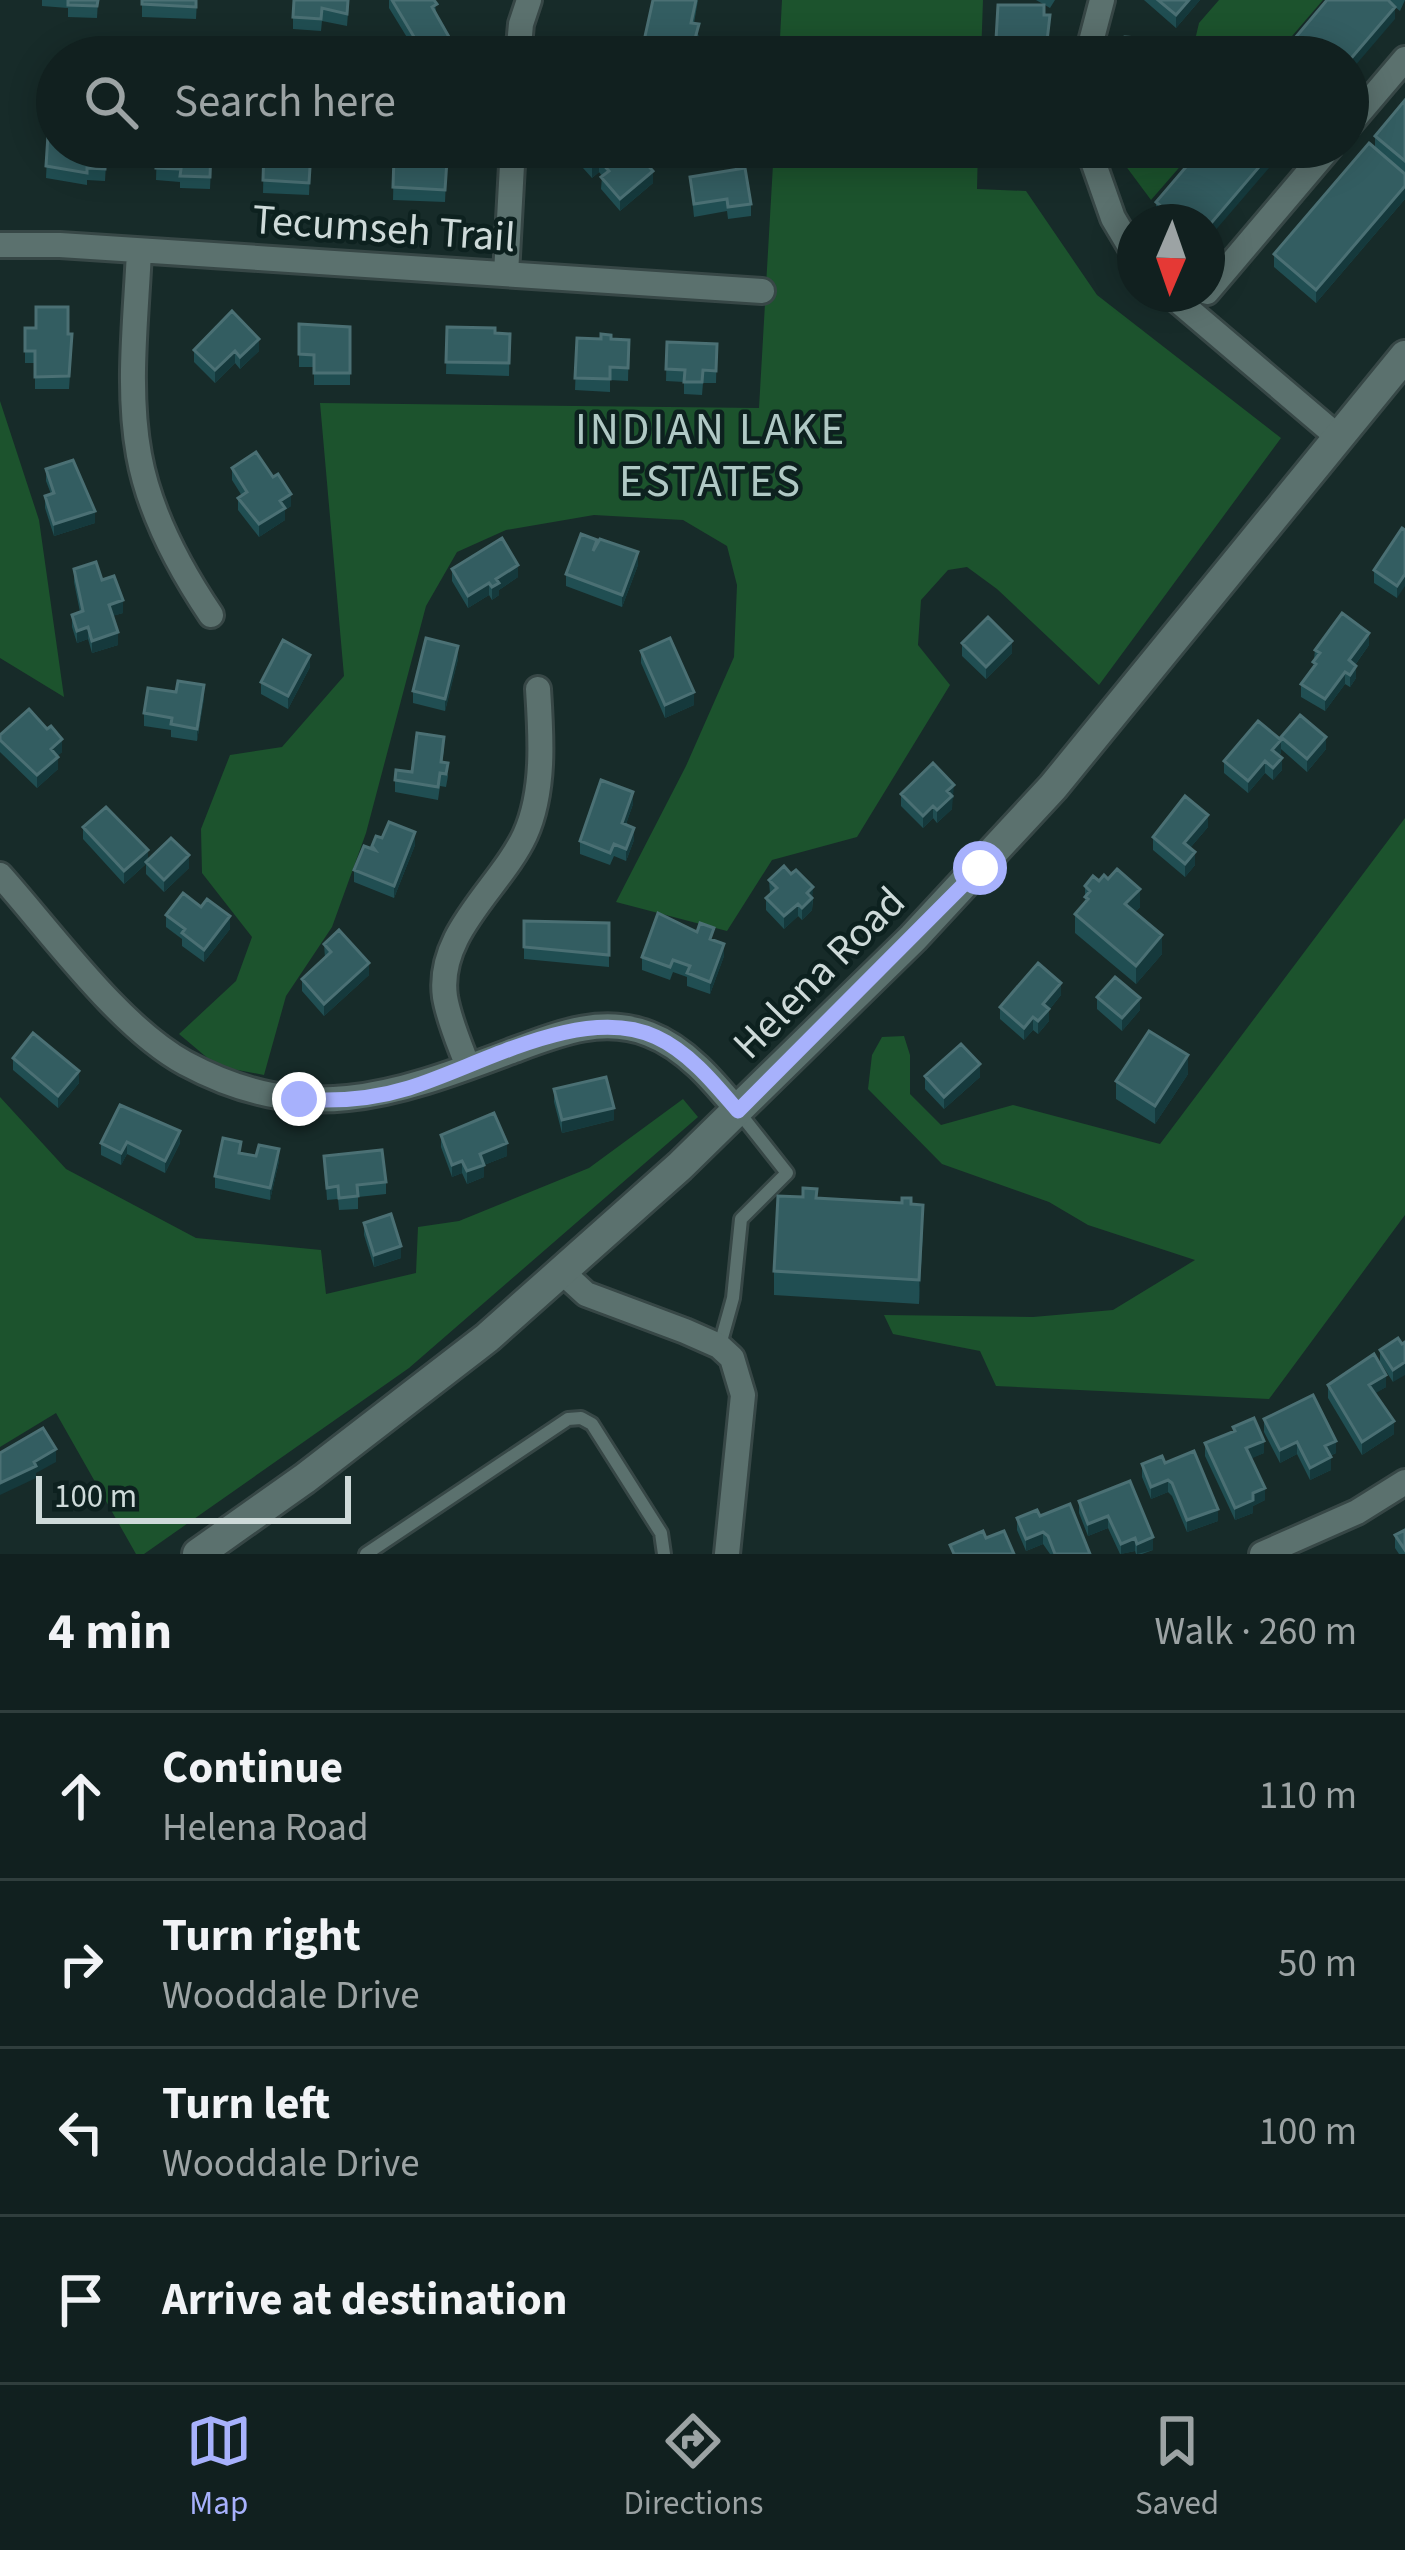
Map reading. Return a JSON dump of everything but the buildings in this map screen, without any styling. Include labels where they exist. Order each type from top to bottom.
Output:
[{"type":"main road","name":"Helena Road","points":[[206,1552],[425,1388],[562,1273],[738,1111],[913,938],[1053,787],[1405,356]]},
{"type":"street","points":[[520,36],[529,0]]},
{"type":"street","points":[[1093,36],[1102,0]]},
{"type":"street","points":[[1369,101],[1405,59]]},
{"type":"street","points":[[506,274],[513,168]]},
{"type":"street","points":[[1095,168],[1117,225]]},
{"type":"street","points":[[1225,271],[1312,168]]},
{"type":"street","name":"Tecumseh Trail","points":[[0,245],[762,290]]},
{"type":"street","points":[[139,251],[134,393],[140,461],[175,554],[211,615]]},
{"type":"street","points":[[1214,312],[1338,437]]},
{"type":"street","points":[[468,1067],[445,994],[446,972],[462,927],[528,827],[541,736],[538,689]]},
{"type":"street","points":[[0,875],[141,1031],[184,1062],[215,1076],[299,1099],[328,1101],[383,1095],[576,1029],[637,1030],[671,1045],[738,1111]]},
{"type":"street","points":[[562,1273],[586,1294],[719,1346],[736,1365],[743,1395],[727,1554]]},
{"type":"street","points":[[1262,1554],[1357,1512],[1405,1482]]},
{"type":"lane","points":[[719,1346],[733,1298],[741,1219],[787,1172],[738,1111]]},
{"type":"lane","points":[[366,1554],[568,1419],[581,1418],[592,1424],[662,1533],[664,1554]]},
{"type":"green space","points":[[782,0],[983,0],[982,36],[780,36]]},
{"type":"green space","points":[[1219,0],[1323,0],[1292,36],[1196,36],[1199,23]]},
{"type":"green space","points":[[773,168],[978,168],[977,189],[1026,191],[1097,295],[1281,438],[1099,685],[997,589],[967,567],[948,570],[921,600],[918,645],[950,685],[857,837],[772,860],[727,931],[616,902],[686,766],[734,657],[737,585],[727,546],[683,520],[594,515],[506,530],[457,552],[426,606],[366,833],[332,927],[286,996],[264,1075],[217,1066],[179,1034],[236,981],[252,937],[202,873],[201,829],[230,755],[282,747],[344,676],[320,403],[759,408]]},
{"type":"green space","points":[[1127,168],[1179,168],[1151,200]]},
{"type":"green space","points":[[0,401],[39,520],[64,697],[0,658]]},
{"type":"green space","points":[[1405,818],[1405,1215],[1269,1399],[996,1386],[980,1351],[893,1334],[884,1315],[1033,1317],[1113,1310],[1195,1260],[1088,1225],[1049,1202],[942,1164],[868,1089],[872,1055],[882,1037],[904,1036],[910,1055],[910,1094],[941,1125],[1013,1105],[1160,1144]]},
{"type":"green space","points":[[0,1097],[66,1169],[196,1238],[321,1250],[326,1294],[416,1273],[418,1227],[459,1221],[589,1168],[683,1099],[698,1117],[409,1368],[144,1554],[136,1554],[56,1413],[0,1447]]},
{"type":"district","name":"INDIAN LAKE ESTATES","points":[[711,454]]},
{"type":"route","points":[[299,1099],[383,1095],[548,1037],[616,1026],[671,1045],[738,1111],[980,868]]}]
